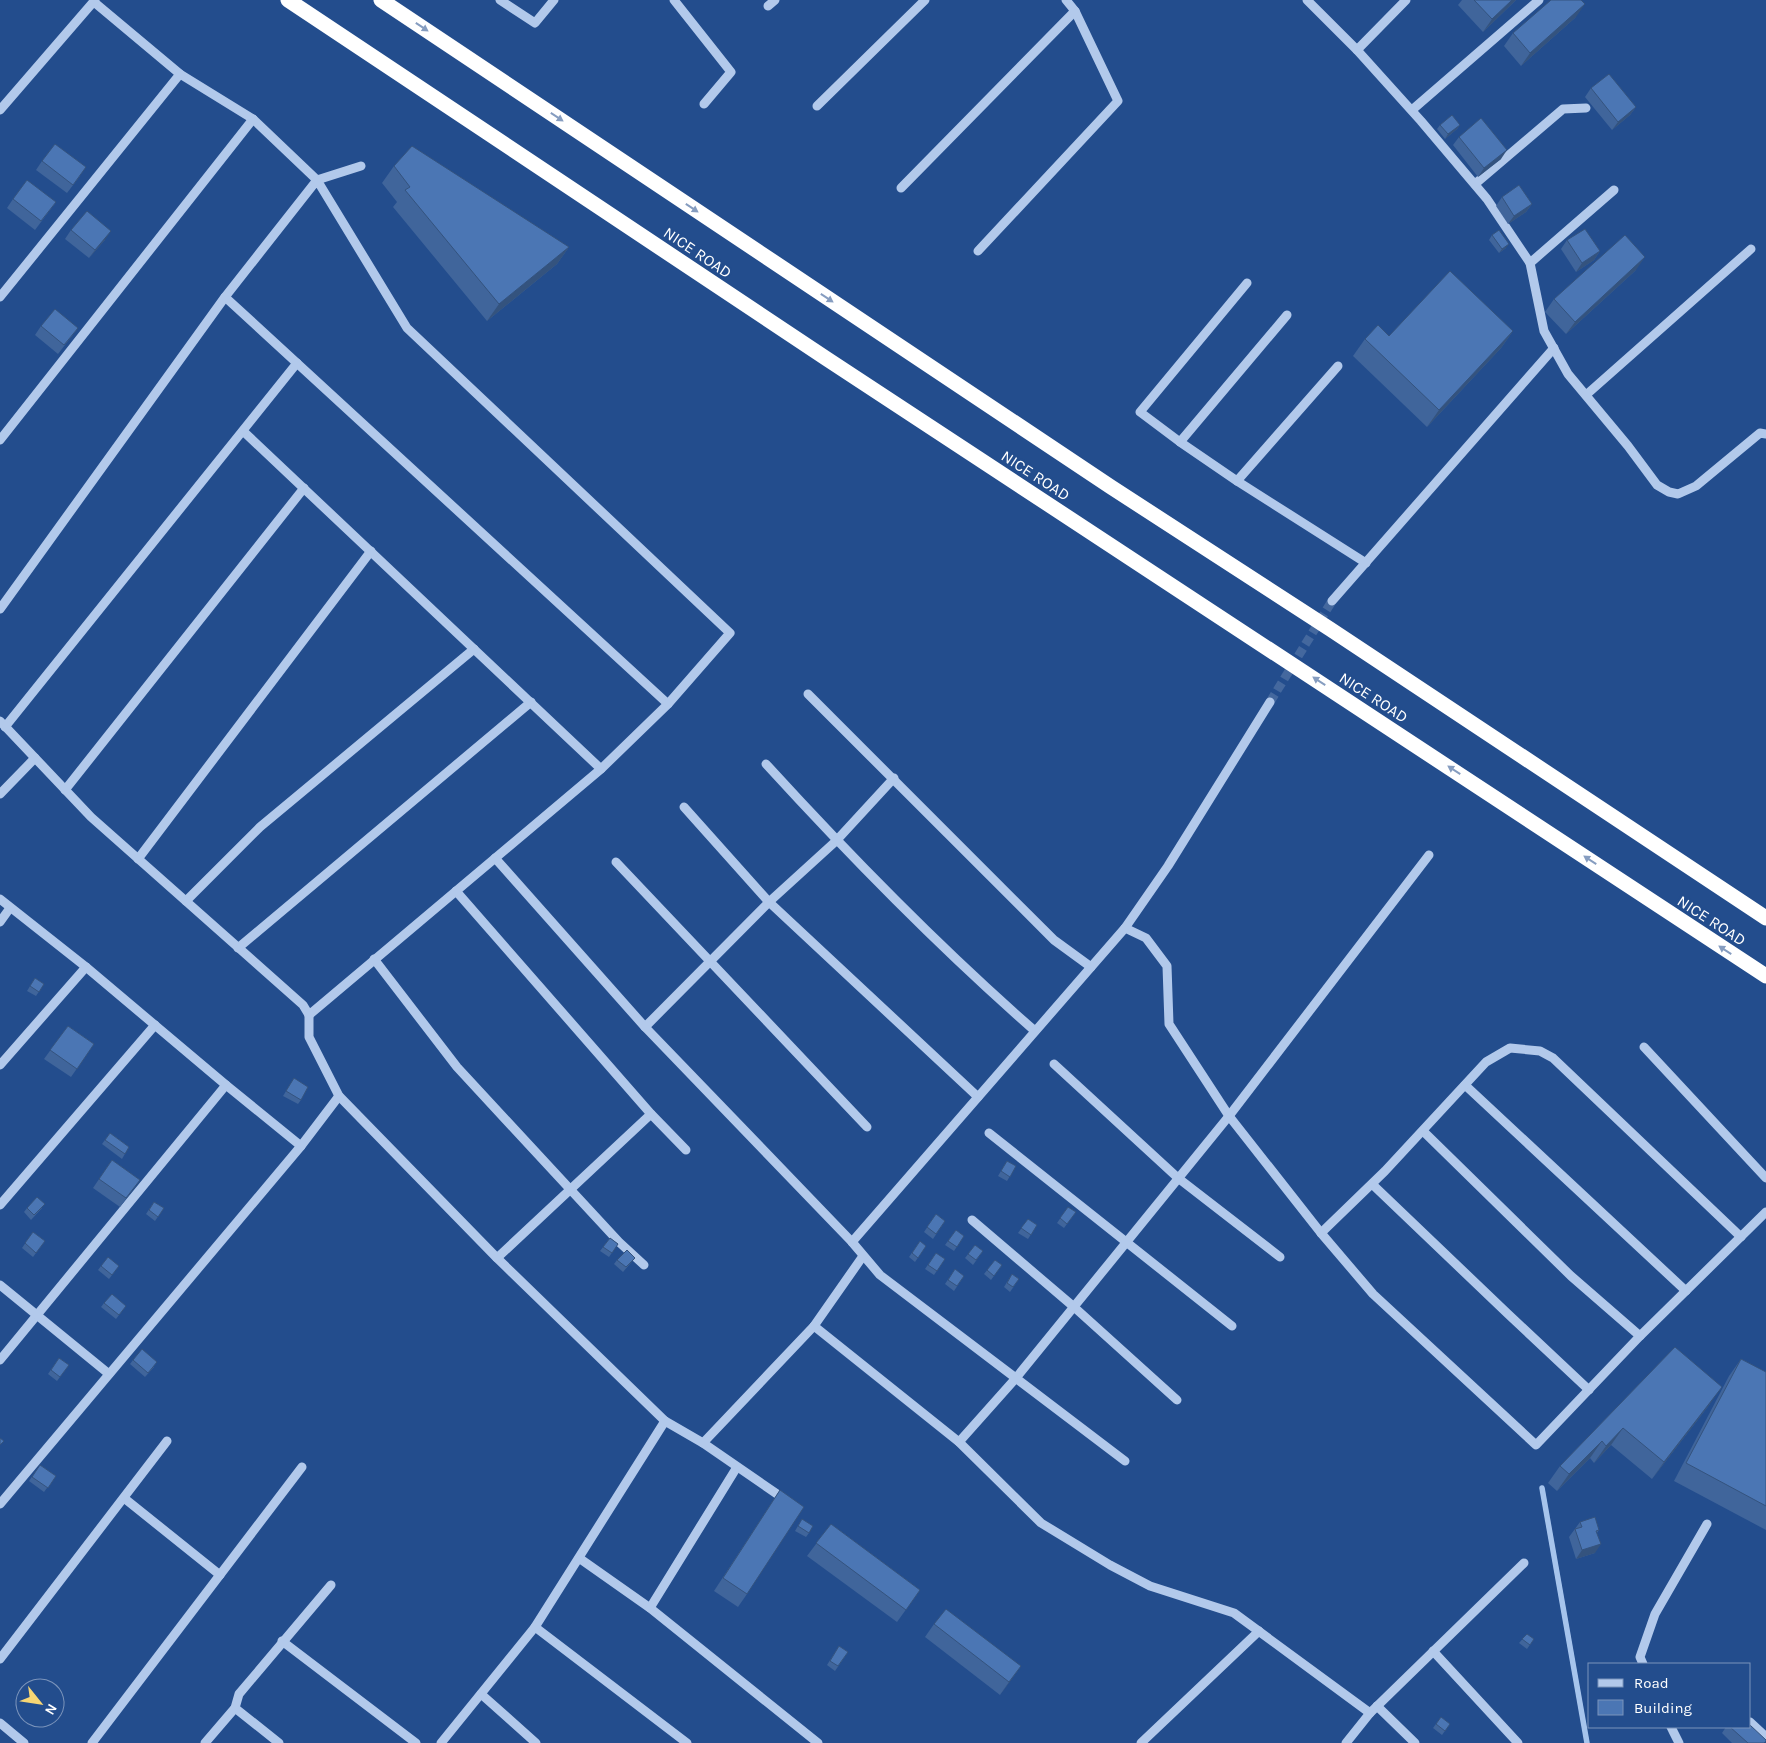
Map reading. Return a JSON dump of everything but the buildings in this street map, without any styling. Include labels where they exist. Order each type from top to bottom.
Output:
[{"type":"highway","name":"NICE ROAD","points":[[288,0],[827,359],[1766,976]]},
{"type":"highway","name":"NICE ROAD","points":[[381,0],[1111,488],[1330,629],[1766,918]]},
{"type":"street","points":[[500,0],[535,23],[554,0]]},
{"type":"street","points":[[674,0],[731,72],[704,104]]},
{"type":"street","points":[[817,106],[925,0]]},
{"type":"street","points":[[978,251],[1118,101],[1074,11],[1066,0]]},
{"type":"street","points":[[1306,0],[1357,50],[1412,110],[1487,199],[1530,263],[1544,331],[1568,374],[1628,446],[1657,485],[1669,492],[1678,494],[1696,486],[1760,433],[1766,434]]},
{"type":"street","points":[[1357,50],[1406,0]]},
{"type":"street","points":[[1412,110],[1539,0]]},
{"type":"street","points":[[0,110],[94,1],[180,74],[253,119],[317,180],[407,328],[730,633],[668,704],[601,769],[309,1015]]},
{"type":"street","points":[[901,188],[1074,11]]},
{"type":"street","points":[[0,298],[180,74]]},
{"type":"street","points":[[1475,184],[1563,109],[1586,108]]},
{"type":"street","points":[[0,440],[253,119]]},
{"type":"street","points":[[0,609],[226,297],[317,180],[361,166]]},
{"type":"street","points":[[1530,263],[1614,190]]},
{"type":"street","points":[[1586,395],[1750,248]]},
{"type":"street","points":[[1247,283],[1140,412],[1237,481],[1366,563]]},
{"type":"street","points":[[226,297],[668,704]]},
{"type":"street","points":[[1180,442],[1287,315]]},
{"type":"street","points":[[1332,600],[1554,348]]},
{"type":"street","points":[[297,363],[3,724],[91,816],[303,1005],[309,1015],[309,1038],[339,1096],[497,1258],[665,1421],[703,1443],[777,1494]]},
{"type":"street","points":[[1237,481],[1338,366]]},
{"type":"street","points":[[243,431],[601,769]]},
{"type":"street","points":[[65,790],[304,488]]},
{"type":"street","points":[[138,858],[370,551]]},
{"type":"street","points":[[186,901],[260,828],[474,649]]},
{"type":"street","points":[[808,694],[1054,940],[1091,967]]},
{"type":"street","points":[[238,948],[530,702]]},
{"type":"street","points":[[852,1242],[1124,928],[1168,866],[1270,702]]},
{"type":"street","points":[[0,794],[35,758]]},
{"type":"street","points":[[766,764],[836,842],[983,986],[1035,1031]]},
{"type":"street","points":[[645,1027],[769,902],[836,842],[894,778]]},
{"type":"street","points":[[684,807],[769,902],[978,1097]]},
{"type":"street","points":[[959,1442],[1016,1378],[1228,1116],[1428,855]]},
{"type":"street","points":[[495,858],[645,1027],[852,1242],[880,1275],[1125,1461]]},
{"type":"street","points":[[616,862],[867,1127]]},
{"type":"street","points":[[456,891],[651,1114],[686,1150]]},
{"type":"street","points":[[0,898],[302,1146]]},
{"type":"street","points":[[0,922],[10,908]]},
{"type":"street","points":[[1124,928],[1146,938],[1167,966],[1169,1024],[1228,1116],[1321,1233],[1373,1294],[1536,1445],[1640,1336],[1766,1212]]},
{"type":"street","points":[[374,959],[457,1067],[644,1265]]},
{"type":"street","points":[[0,1065],[86,967]]},
{"type":"street","points":[[0,1205],[155,1025]]},
{"type":"street","points":[[1644,1047],[1766,1178]]},
{"type":"street","points":[[1321,1233],[1372,1184],[1486,1062],[1510,1048],[1540,1051],[1553,1058],[1741,1237]]},
{"type":"street","points":[[1054,1064],[1178,1178],[1280,1257]]},
{"type":"street","points":[[0,1360],[226,1085]]},
{"type":"street","points":[[1465,1086],[1686,1292]]},
{"type":"street","points":[[0,1504],[302,1146],[339,1096]]},
{"type":"street","points":[[497,1258],[651,1114]]},
{"type":"street","points":[[1423,1131],[1571,1276],[1640,1336]]},
{"type":"street","points":[[989,1133],[1232,1326]]},
{"type":"street","points":[[1372,1184],[1589,1390]]},
{"type":"street","points":[[972,1220],[1074,1307],[1177,1400]]},
{"type":"street","points":[[703,1443],[814,1326],[862,1256]]},
{"type":"street","points":[[0,1285],[109,1374]]},
{"type":"street","points":[[814,1326],[959,1442],[1041,1523],[1150,1586],[1234,1613],[1373,1709],[1415,1743]]},
{"type":"street","points":[[441,1743],[536,1627],[665,1421]]},
{"type":"street","points":[[0,1659],[167,1441]]},
{"type":"street","points":[[92,1743],[302,1467]]},
{"type":"street","points":[[650,1608],[737,1467]]},
{"type":"street","points":[[124,1498],[220,1575]]},
{"type":"street","points":[[1643,1663],[1640,1657],[1656,1614],[1708,1524]]},
{"type":"street","points":[[579,1558],[650,1608],[818,1743]]},
{"type":"street","points":[[1346,1743],[1373,1709],[1524,1562]]},
{"type":"street","points":[[205,1743],[235,1708],[239,1694],[331,1585]]},
{"type":"street","points":[[536,1627],[687,1743]]},
{"type":"street","points":[[1140,1743],[1260,1631]]},
{"type":"street","points":[[282,1641],[416,1743]]},
{"type":"street","points":[[1433,1651],[1518,1743]]},
{"type":"street","points":[[481,1694],[536,1743]]},
{"type":"street","points":[[235,1708],[279,1743]]},
{"type":"street","points":[[0,1723],[24,1743]]},
{"type":"street","points":[[1751,1723],[1766,1737]]},
{"type":"street","points":[[1672,1728],[1679,1743]]},
{"type":"waterway","points":[[1542,1488],[1587,1743]]},
{"type":"tunnel","points":[[1270,702],[1332,601]]}]
